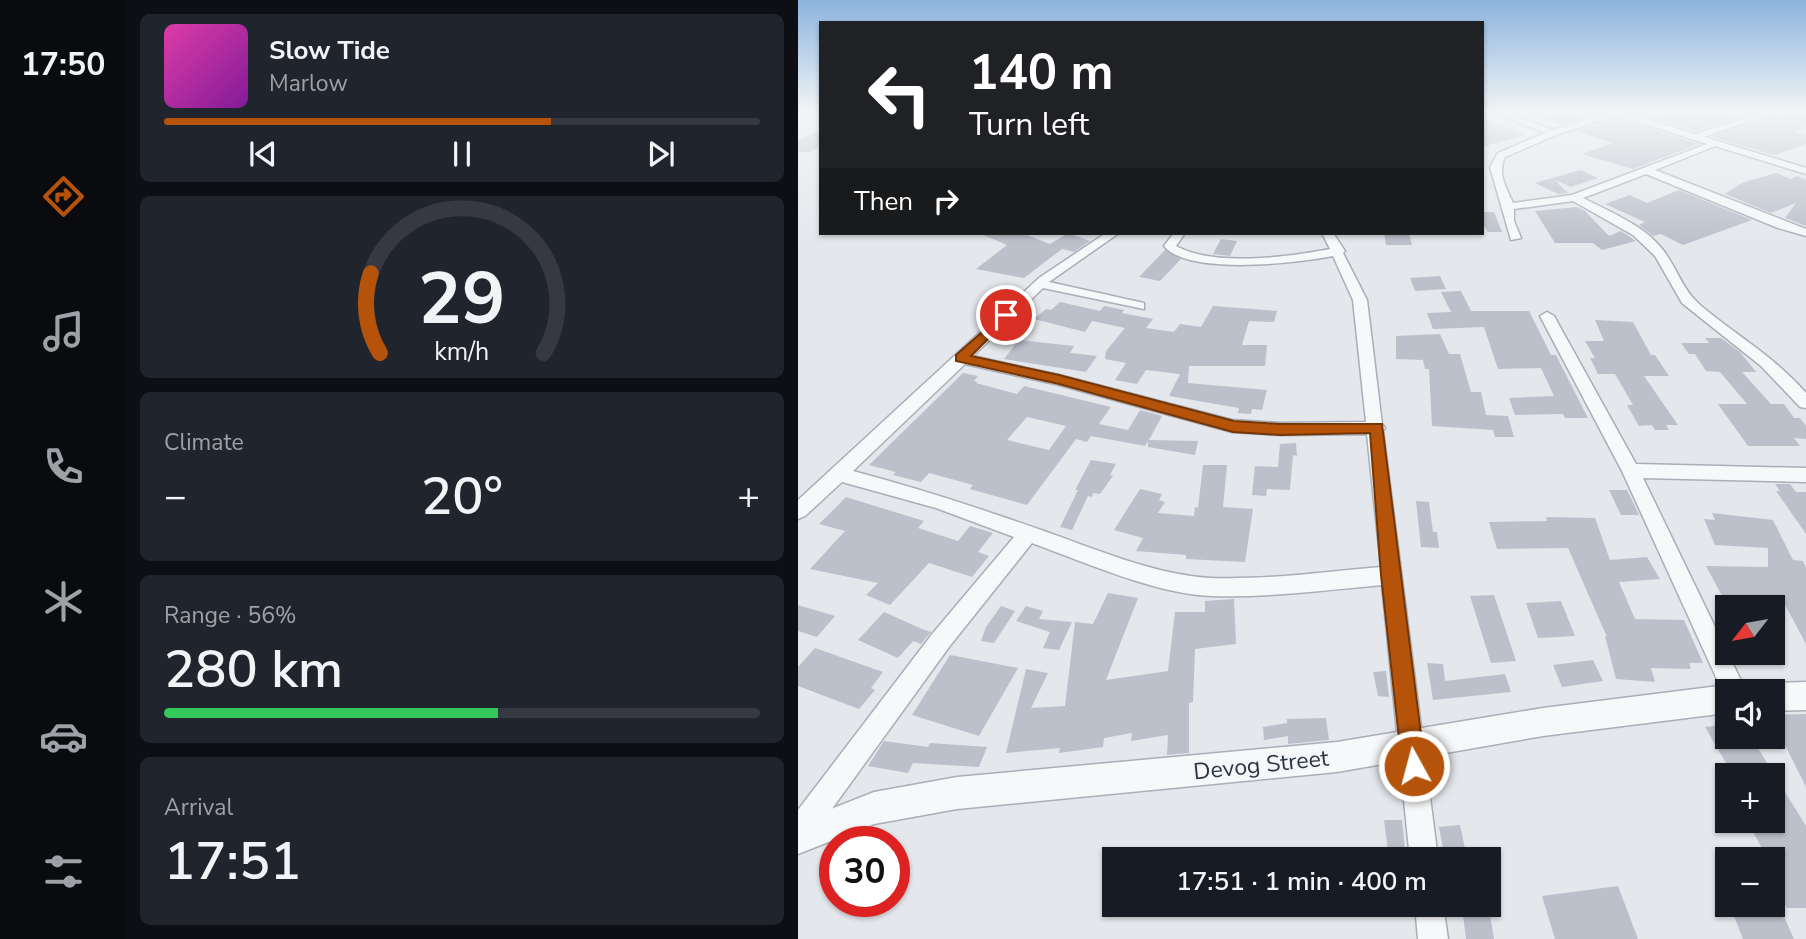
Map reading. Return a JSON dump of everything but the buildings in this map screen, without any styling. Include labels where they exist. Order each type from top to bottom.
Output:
[{"type":"street","points":[[1500,157],[1495,167],[1496,174],[1509,207],[1509,221],[1515,238]]},
{"type":"street","points":[[1509,207],[1574,198],[1683,157]]},
{"type":"street","points":[[1755,157],[1806,171]]},
{"type":"street","points":[[1648,171],[1782,226],[1806,233]]},
{"type":"street","points":[[1574,198],[1624,225],[1656,249],[1677,287],[1691,305],[1762,356],[1806,403]]},
{"type":"street","points":[[798,511],[1040,284],[1110,235]]},
{"type":"street","points":[[1178,235],[1170,246],[1174,250],[1229,260],[1313,257],[1339,251]]},
{"type":"street","points":[[1329,235],[1360,300],[1377,428],[1423,847]]},
{"type":"street","points":[[1040,284],[1139,306]]},
{"type":"street","points":[[1547,316],[1631,471],[1728,679]]},
{"type":"street","points":[[961,358],[1059,380],[1233,426],[1280,429],[1377,428]]},
{"type":"street","points":[[1631,471],[1806,475]]},
{"type":"street","points":[[838,474],[938,501],[1027,535],[1180,583],[1210,587],[1279,585],[1391,575]]},
{"type":"street","points":[[798,832],[941,640],[1027,535]]},
{"type":"street","points":[[1785,697],[1806,696]]},
{"type":"street","name":"Devog Street","points":[[798,838],[874,808],[957,793],[1337,757],[1543,722],[1715,700]]},
{"type":"street","points":[[1430,917],[1433,939]]},
{"type":"route","points":[[1006,315],[961,358],[1059,380],[1244,428],[1377,428],[1414,766]]}]
